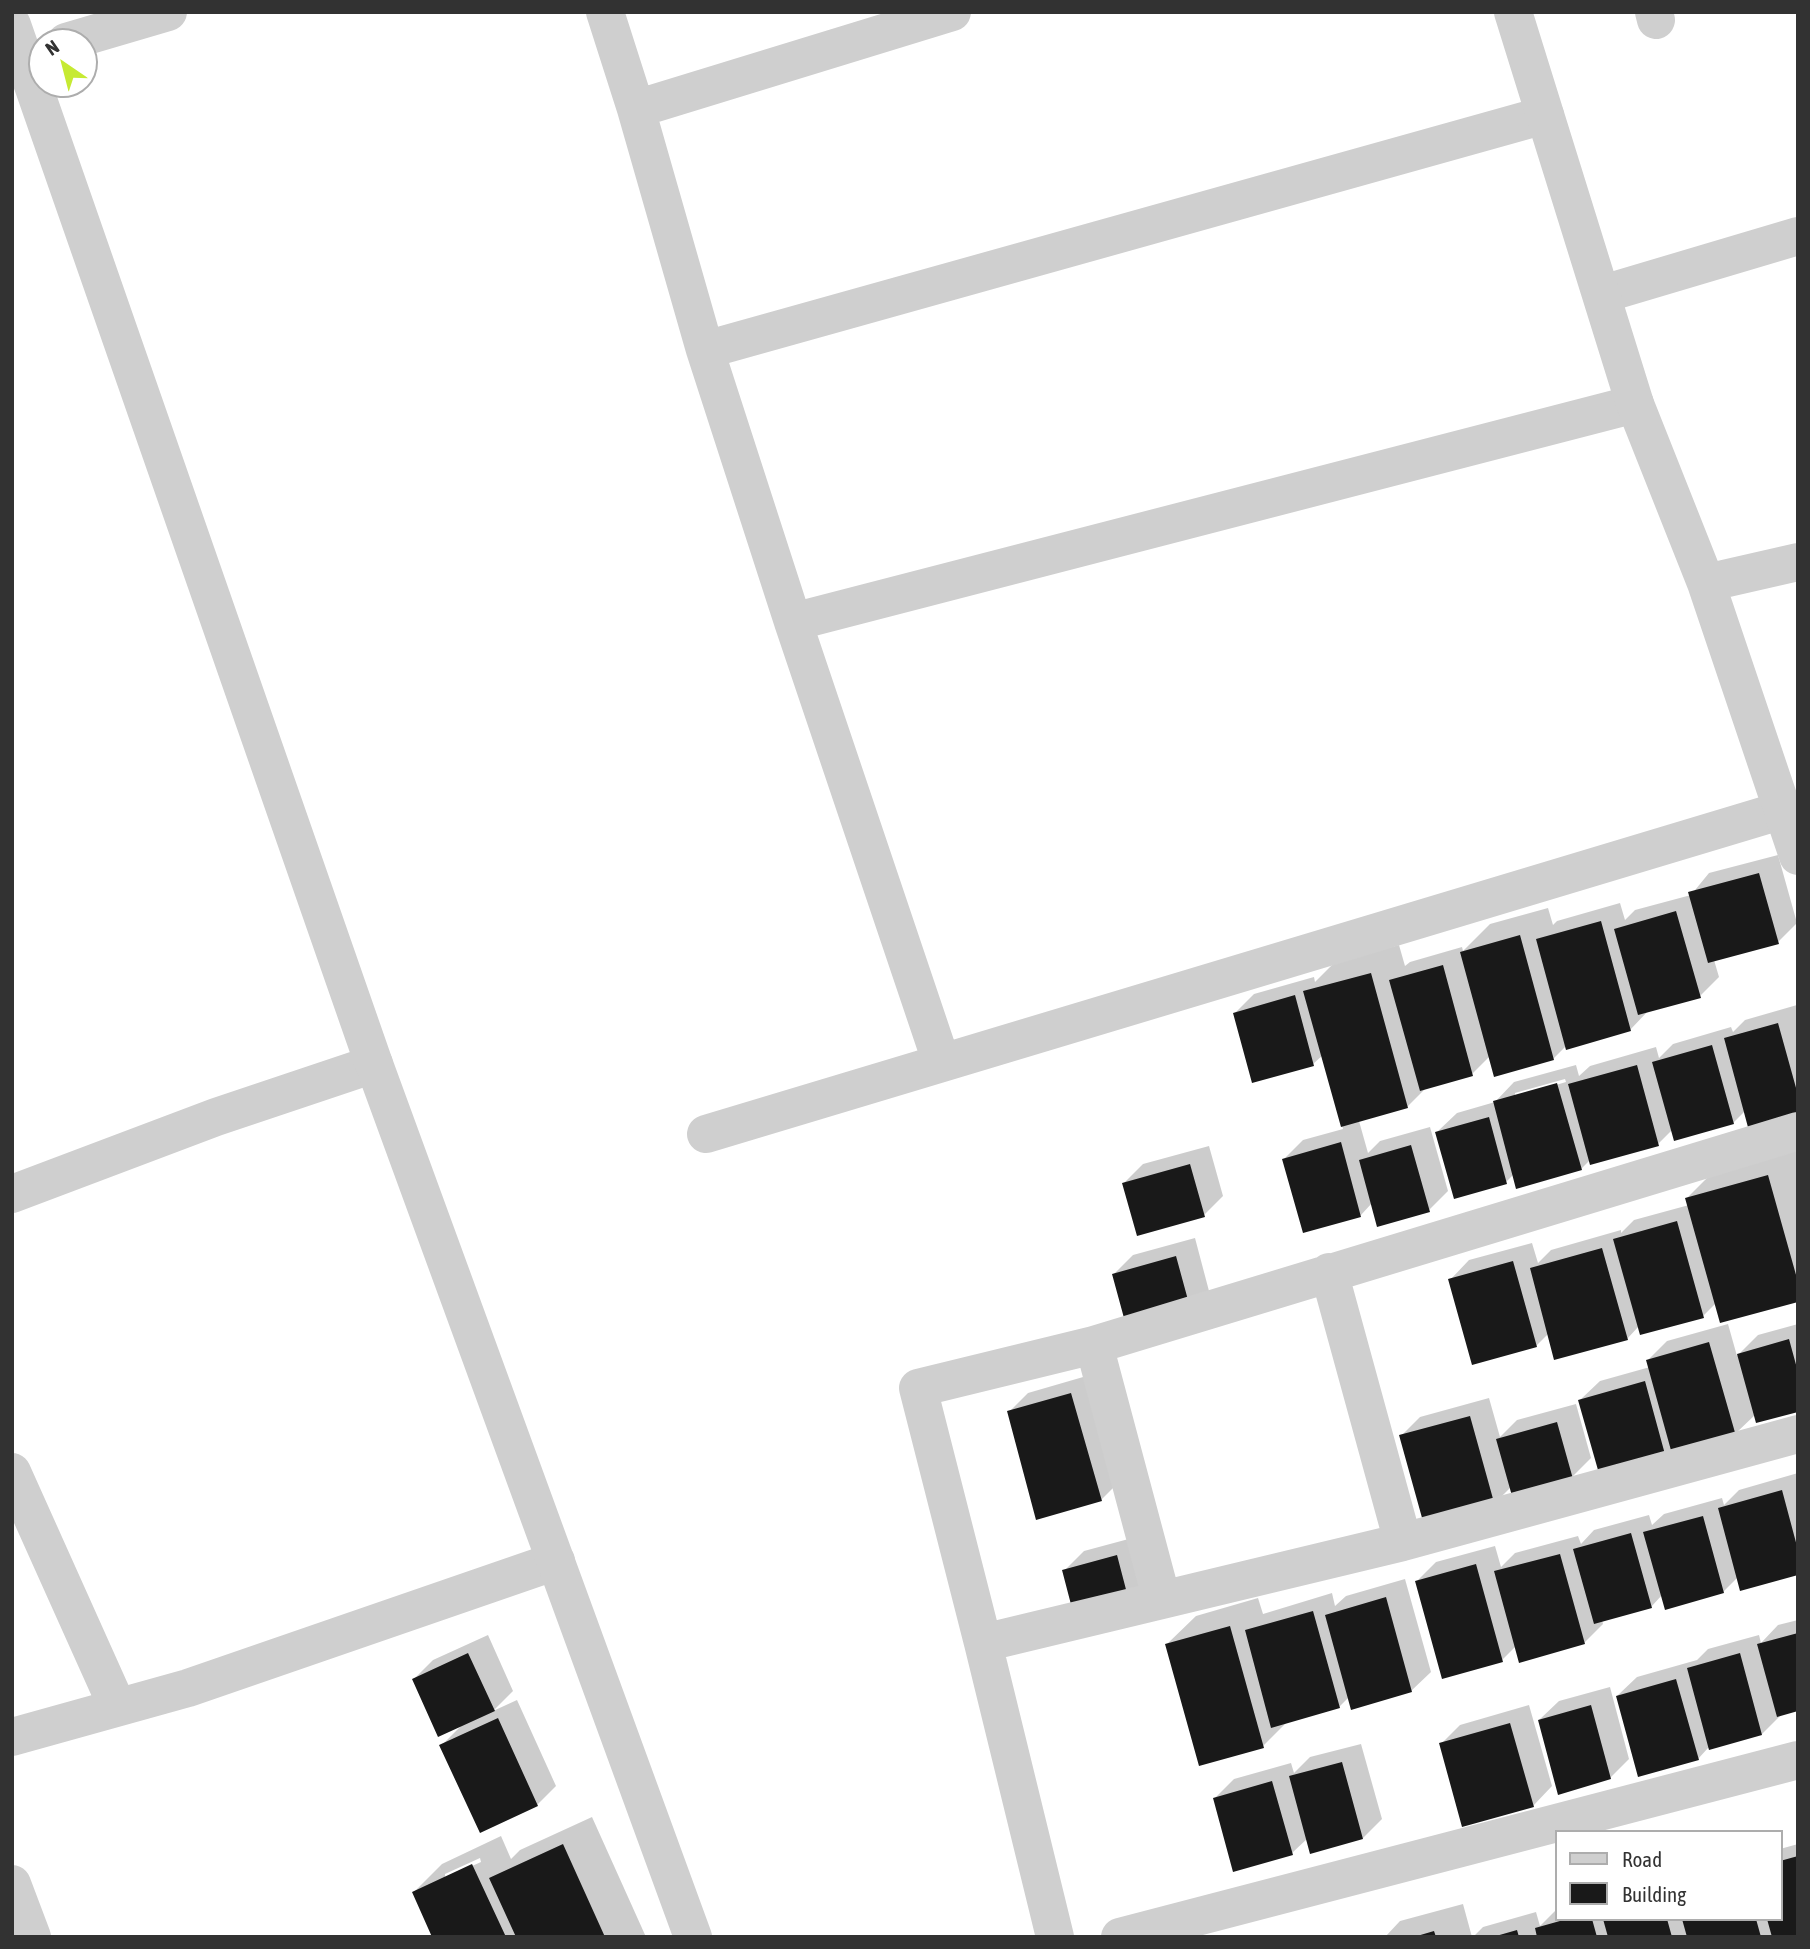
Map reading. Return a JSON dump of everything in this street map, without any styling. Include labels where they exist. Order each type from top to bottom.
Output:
[{"type":"street","points":[[98,33],[168,12]]},
{"type":"street","points":[[605,12],[636,109],[705,350],[793,622],[941,1061]]},
{"type":"street","points":[[636,109],[952,12]]},
{"type":"street","points":[[1513,12],[1603,294],[1635,404],[1706,583],[1798,856]]},
{"type":"street","points":[[26,43],[374,1064],[693,1937]]},
{"type":"street","points":[[705,350],[1545,115]]},
{"type":"street","points":[[1603,294],[1798,236]]},
{"type":"street","points":[[793,622],[1635,404]]},
{"type":"street","points":[[1706,583],[1798,562]]},
{"type":"street","points":[[706,1133],[1783,810]]},
{"type":"street","points":[[12,1194],[216,1118],[374,1064]]},
{"type":"street","points":[[1055,1937],[918,1388],[1094,1345],[1798,1131]]},
{"type":"street","points":[[1329,1272],[1404,1542]]},
{"type":"street","points":[[1094,1345],[1162,1600]]},
{"type":"street","points":[[983,1643],[1404,1542],[1798,1434]]},
{"type":"street","points":[[12,1472],[117,1706]]},
{"type":"street","points":[[12,1737],[188,1688],[256,1666],[555,1560]]},
{"type":"street","points":[[1120,1937],[1798,1760]]},
{"type":"street","points":[[12,1885],[32,1937]]},
{"type":"building","points":[[1759,873],[1779,944],[1708,963],[1688,892]]},
{"type":"building","points":[[1676,911],[1701,998],[1638,1015],[1614,929]]},
{"type":"building","points":[[1601,921],[1631,1031],[1566,1050],[1536,939]]},
{"type":"building","points":[[1520,935],[1554,1060],[1494,1077],[1460,952]]},
{"type":"building","points":[[1443,965],[1473,1076],[1420,1091],[1389,980]]},
{"type":"building","points":[[1371,973],[1408,1108],[1341,1127],[1303,991]]},
{"type":"building","points":[[1295,995],[1314,1066],[1252,1083],[1233,1013]]},
{"type":"building","points":[[1778,1023],[1798,1095],[1798,1117],[1749,1131],[1724,1038]]},
{"type":"building","points":[[1712,1045],[1734,1124],[1674,1141],[1652,1062]]},
{"type":"building","points":[[1637,1065],[1659,1146],[1590,1165],[1568,1084]]},
{"type":"building","points":[[1557,1083],[1582,1170],[1516,1189],[1493,1101]]},
{"type":"building","points":[[1489,1117],[1507,1184],[1454,1199],[1435,1132]]},
{"type":"building","points":[[1341,1142],[1361,1217],[1303,1233],[1282,1159]]},
{"type":"building","points":[[1411,1145],[1430,1212],[1377,1227],[1359,1160]]},
{"type":"building","points":[[1190,1164],[1205,1217],[1137,1236],[1122,1183]]},
{"type":"building","points":[[1768,1175],[1798,1282],[1798,1302],[1720,1323],[1685,1198]]},
{"type":"building","points":[[1677,1221],[1704,1318],[1640,1335],[1613,1239]]},
{"type":"building","points":[[1602,1248],[1628,1340],[1554,1360],[1530,1268]]},
{"type":"building","points":[[1176,1256],[1191,1311],[1127,1329],[1112,1274]]},
{"type":"building","points":[[1513,1261],[1537,1347],[1472,1365],[1448,1279]]},
{"type":"building","points":[[1789,1339],[1798,1372],[1798,1412],[1756,1423],[1737,1354]]},
{"type":"building","points":[[1709,1342],[1736,1436],[1672,1454],[1646,1360]]},
{"type":"building","points":[[1645,1381],[1666,1458],[1600,1477],[1578,1400]]},
{"type":"building","points":[[1071,1393],[1102,1501],[1036,1520],[1007,1411]]},
{"type":"building","points":[[1470,1416],[1495,1506],[1424,1525],[1399,1435]]},
{"type":"building","points":[[1557,1422],[1573,1479],[1512,1496],[1496,1439]]},
{"type":"building","points":[[1782,1490],[1798,1550],[1798,1575],[1740,1591],[1718,1508]]},
{"type":"building","points":[[1703,1516],[1724,1593],[1665,1610],[1643,1532]]},
{"type":"building","points":[[1631,1533],[1652,1608],[1594,1624],[1573,1549]]},
{"type":"building","points":[[1560,1554],[1585,1644],[1519,1663],[1494,1571]]},
{"type":"building","points":[[1117,1555],[1129,1601],[1074,1616],[1062,1570]]},
{"type":"building","points":[[1476,1564],[1503,1662],[1442,1679],[1415,1581]]},
{"type":"building","points":[[1386,1597],[1412,1692],[1351,1710],[1325,1615]]},
{"type":"building","points":[[1313,1611],[1340,1708],[1271,1728],[1245,1630]]},
{"type":"building","points":[[1230,1626],[1264,1748],[1199,1766],[1165,1644]]},
{"type":"building","points":[[1798,1633],[1798,1711],[1777,1717],[1757,1644]]},
{"type":"building","points":[[468,1653],[495,1711],[438,1737],[412,1679]]},
{"type":"building","points":[[1740,1653],[1762,1735],[1709,1750],[1687,1668]]},
{"type":"building","points":[[1676,1679],[1699,1760],[1638,1777],[1616,1696]]},
{"type":"building","points":[[1591,1705],[1611,1779],[1558,1795],[1538,1720]]},
{"type":"building","points":[[498,1718],[538,1806],[480,1833],[439,1745]]},
{"type":"building","points":[[1510,1723],[1534,1807],[1462,1827],[1439,1743]]},
{"type":"building","points":[[1342,1762],[1363,1839],[1310,1854],[1289,1776]]},
{"type":"building","points":[[1272,1781],[1293,1855],[1233,1872],[1213,1798]]},
{"type":"building","points":[[563,1844],[605,1937],[516,1937],[489,1878]]},
{"type":"building","points":[[1798,1856],[1798,1937],[1772,1937],[1768,1921],[1782,1921],[1782,1860]]},
{"type":"building","points":[[472,1864],[506,1937],[432,1937],[412,1892]]},
{"type":"building","points":[[1560,1921],[1593,1921],[1597,1937],[1537,1937],[1535,1928]]},
{"type":"building","points":[[1604,1921],[1668,1921],[1672,1937],[1608,1937]]},
{"type":"building","points":[[1683,1921],[1757,1921],[1761,1937],[1687,1937]]},
{"type":"building","points":[[1517,1930],[1519,1937],[1496,1937],[1496,1936]]},
{"type":"building","points":[[1434,1931],[1436,1937],[1417,1937],[1417,1936]]}]
